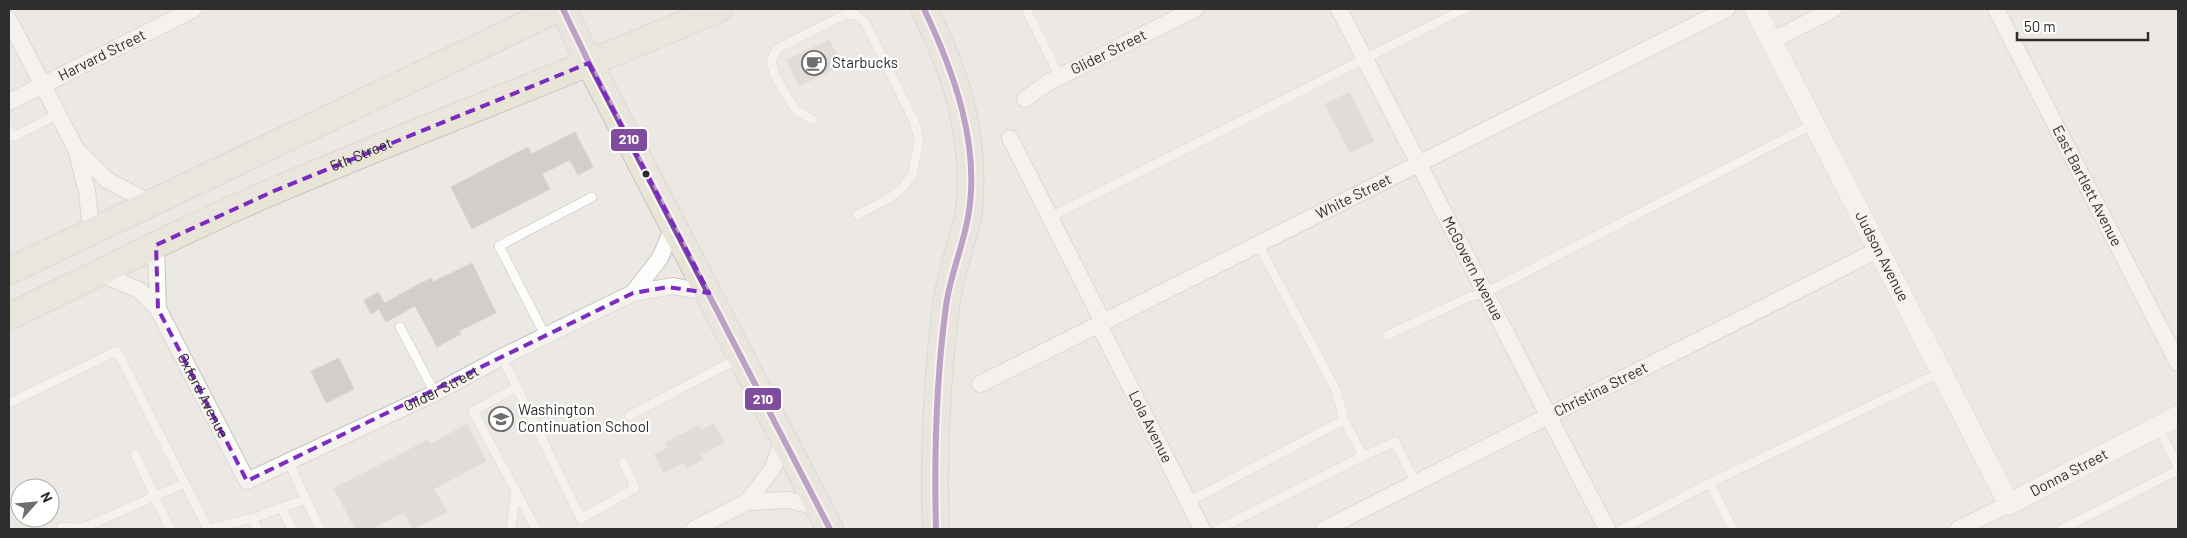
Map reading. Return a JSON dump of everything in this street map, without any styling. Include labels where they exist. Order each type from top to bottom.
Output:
[{"type":"main road","points":[[9,271],[90,230],[558,9]]},
{"type":"main road","points":[[563,9],[589,63],[824,518]]},
{"type":"main road","name":"5th Street","points":[[9,317],[156,245],[283,187],[719,9]]},
{"type":"main road","points":[[924,9],[944,49],[964,106],[970,156],[969,211],[947,300],[942,335],[934,472],[936,529]]},
{"type":"street","name":"Harvard Street","points":[[9,102],[194,9]]},
{"type":"street","name":"Glider Street","points":[[1025,99],[1060,77],[1195,9]]},
{"type":"street","name":"McGovern Avenue","points":[[1339,9],[1607,529]]},
{"type":"street","name":"White Street","points":[[980,384],[1727,9]]},
{"type":"street","name":"Judson Avenue","points":[[1754,9],[2008,504]]},
{"type":"street","points":[[1771,41],[1834,9]]},
{"type":"street","name":"East Bartlett Avenue","points":[[1996,9],[2178,363]]},
{"type":"street","points":[[9,20],[76,149],[87,191],[90,230]]},
{"type":"street","name":"Lola Avenue","points":[[1010,138],[1202,529]]},
{"type":"street","points":[[76,149],[107,180],[149,202]]},
{"type":"street","name":"Glider Street","points":[[633,293],[660,258],[674,225]]},
{"type":"street","name":"Oxford Avenue","points":[[156,245],[158,309]]},
{"type":"street","name":"Christina Street","points":[[1324,529],[1878,250]]},
{"type":"street","name":"Oxford Avenue","points":[[99,273],[140,290],[158,309],[247,481]]},
{"type":"street","name":"Glider Street","points":[[247,481],[435,393],[502,357],[633,293],[673,286],[709,293]]},
{"type":"street","name":"Donna Street","points":[[1958,529],[2178,416]]},
{"type":"street","points":[[747,502],[773,468],[783,439]]},
{"type":"street","points":[[694,529],[747,502],[788,500],[824,518]]},
{"type":"lane","points":[[1026,9],[1060,77]]},
{"type":"lane","points":[[1050,217],[1464,9]]},
{"type":"lane","points":[[812,120],[797,111],[788,98],[775,76],[772,61],[777,49],[844,15],[855,14],[865,22],[870,31],[915,123],[919,142],[912,175],[903,187],[893,196],[856,215]]},
{"type":"lane","points":[[9,129],[13,137],[58,114]]},
{"type":"lane","points":[[1388,335],[1469,297],[1485,293],[1814,124]]},
{"type":"lane","points":[[545,336],[499,246],[592,197]]},
{"type":"lane","points":[[1258,244],[1336,390],[1344,420],[1363,456]]},
{"type":"lane","points":[[400,327],[435,393]]},
{"type":"lane","points":[[9,403],[117,351],[208,529],[253,518],[306,500]]},
{"type":"lane","points":[[502,357],[581,519],[636,488],[623,462]]},
{"type":"lane","points":[[629,416],[742,357]]},
{"type":"lane","points":[[1622,529],[1710,483],[1941,372]]},
{"type":"lane","points":[[517,387],[473,411],[536,529]]},
{"type":"lane","points":[[1188,502],[1344,420]]},
{"type":"lane","points":[[2062,529],[2178,468],[2158,426]]},
{"type":"lane","points":[[1218,529],[1363,456],[1395,442],[1416,483]]},
{"type":"lane","points":[[135,454],[170,529]]},
{"type":"lane","points":[[288,461],[320,529]]},
{"type":"lane","points":[[61,527],[83,528],[185,483]]},
{"type":"lane","points":[[1710,483],[1733,529]]},
{"type":"lane","points":[[511,529],[516,491]]},
{"type":"lane","points":[[281,508],[292,529]]},
{"type":"lane","points":[[253,518],[257,529]]},
{"type":"highlighted area","points":[[589,63],[709,293],[668,287],[633,293],[247,481],[158,309],[156,245],[274,191]]},
{"type":"building","name":"Starbucks","points":[[829,40],[842,65],[799,86],[787,60]]},
{"type":"building","points":[[1349,92],[1374,141],[1350,153],[1325,104]]},
{"type":"building","points":[[575,132],[593,167],[578,175],[570,160],[542,174],[550,189],[472,229],[451,187],[528,147],[532,154]]},
{"type":"building","points":[[472,263],[496,313],[459,331],[461,334],[437,347],[415,306],[386,322],[379,309],[371,314],[364,300],[378,292],[384,303],[431,278],[433,282]]},
{"type":"building","points":[[339,358],[354,389],[326,403],[311,371]]},
{"type":"building","points":[[467,424],[486,461],[434,489],[447,512],[413,529],[404,512],[371,529],[355,529],[334,488],[428,440],[430,444]]},
{"type":"building","points":[[714,424],[724,443],[701,455],[703,459],[687,468],[684,462],[664,473],[654,455],[668,448],[665,443],[699,425],[702,430]]},
{"type":"transit line","name":"210","points":[[563,9],[589,63],[830,529]]},
{"type":"transit line","name":"210","points":[[924,9],[955,84],[968,137],[971,163],[968,217],[948,295],[940,362],[935,473],[936,529]]},
{"type":"place","name":"Starbucks","points":[[814,63]]},
{"type":"place","name":"Washington Continuation School","points":[[501,419]]}]
